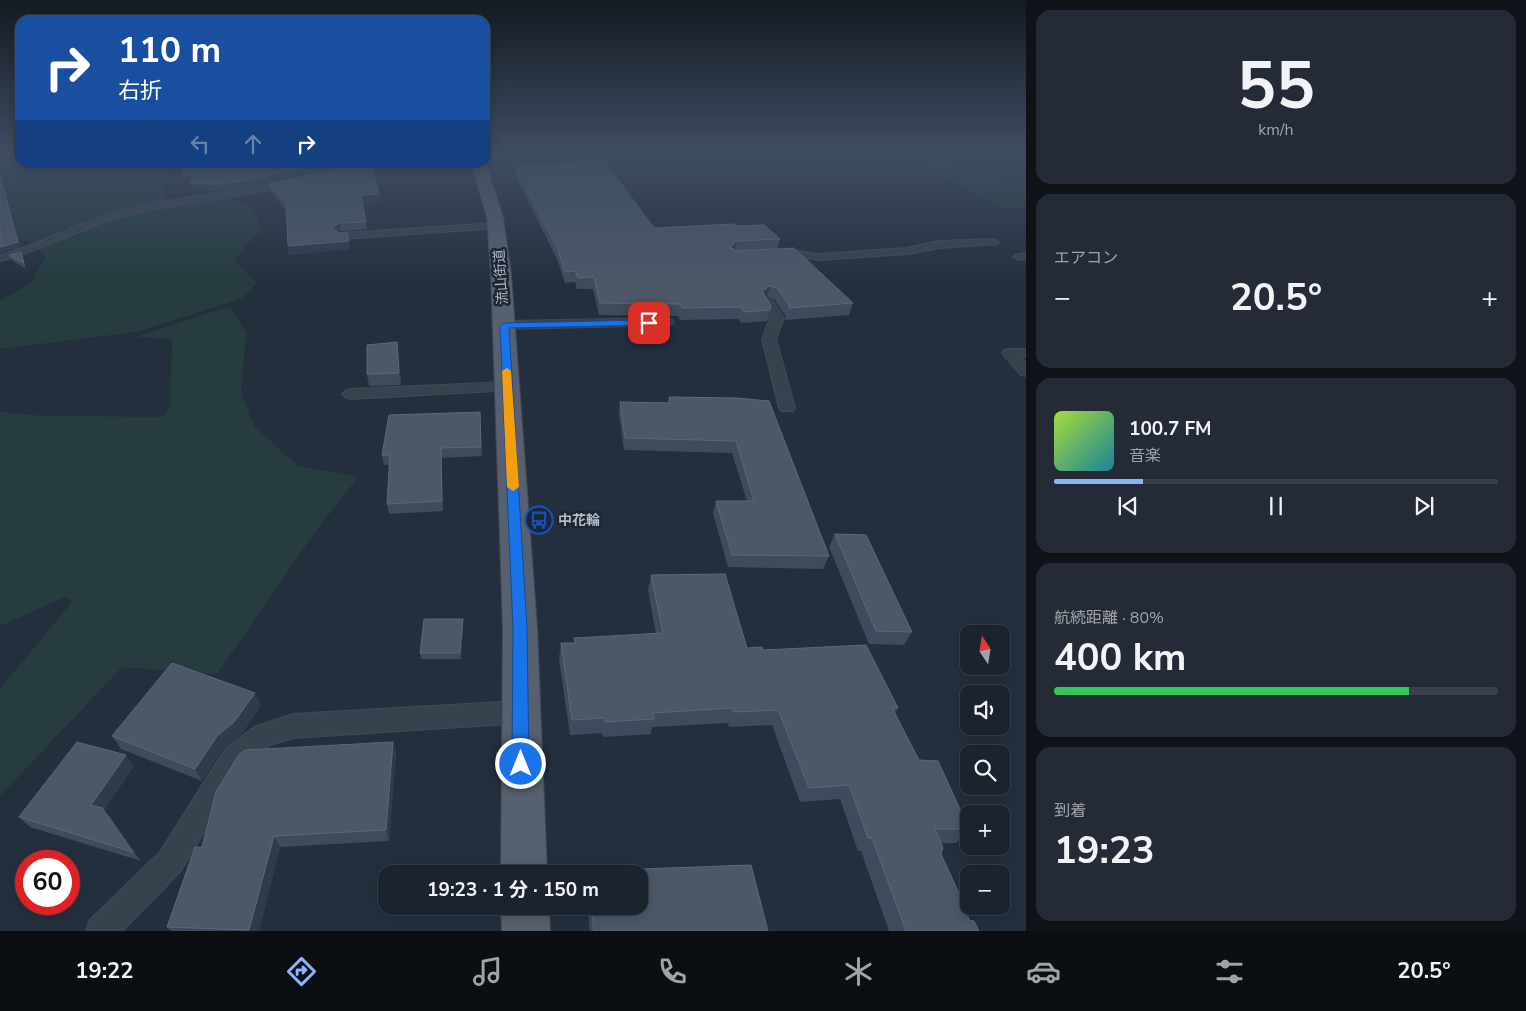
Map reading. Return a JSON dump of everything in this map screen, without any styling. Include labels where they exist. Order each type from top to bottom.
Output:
[{"type":"main road","name":"流山街道","points":[[488,196],[496,226],[508,387],[520,628],[524,865]]},
{"type":"main road","points":[[525,915],[526,931]]},
{"type":"lane","points":[[0,258],[26,252],[74,230],[118,214],[177,201],[215,196]]},
{"type":"lane","points":[[341,236],[496,226]]},
{"type":"lane","points":[[762,256],[799,254],[818,257],[908,251],[918,247],[993,242]]},
{"type":"lane","points":[[767,303],[777,318],[769,339],[787,408]]},
{"type":"lane","points":[[504,326],[667,322]]},
{"type":"lane","points":[[1026,353],[1009,353],[1026,372]]},
{"type":"lane","points":[[350,394],[508,387]]},
{"type":"lane","points":[[101,931],[170,862],[234,758],[263,735],[293,726],[520,712]]},
{"type":"green space","points":[[0,196],[164,196],[163,205],[228,197],[254,210],[262,229],[244,247],[235,261],[257,283],[241,299],[136,332],[0,349],[0,301],[30,284],[46,256],[26,239],[0,244]]},
{"type":"green space","points":[[982,196],[1026,196],[1026,208],[1004,208]]},
{"type":"green space","points":[[230,306],[246,333],[241,394],[254,426],[298,466],[358,477],[315,532],[217,674],[122,667],[0,796],[0,689],[72,602],[65,597],[0,626],[0,412],[44,416],[164,417],[170,406],[172,339],[137,337]]},
{"type":"building","points":[[0,196],[6,196],[18,242],[0,247]]},
{"type":"building","points":[[280,196],[361,196],[366,222],[340,223],[332,227],[339,233],[347,232],[349,241],[288,246],[286,204]]},
{"type":"building","points":[[531,196],[630,196],[654,228],[735,224],[737,226],[764,225],[780,239],[737,241],[730,247],[737,251],[794,248],[853,303],[789,308],[789,305],[777,288],[770,286],[762,291],[771,306],[770,310],[744,312],[741,307],[682,308],[680,304],[600,303],[594,277],[578,278],[575,271],[565,272],[557,248]]},
{"type":"building","points":[[21,252],[24,263],[9,255]]},
{"type":"building","points":[[397,342],[399,373],[367,374],[367,345]]},
{"type":"building","points":[[669,397],[736,398],[769,401],[829,556],[732,555],[716,501],[754,501],[736,441],[625,438],[620,402],[670,403]]},
{"type":"building","points":[[480,412],[481,447],[441,448],[442,501],[387,504],[390,455],[382,455],[389,415]]},
{"type":"building","points":[[835,534],[866,535],[912,632],[876,631]]},
{"type":"building","points":[[725,574],[747,648],[762,647],[763,650],[866,645],[898,708],[892,708],[919,760],[938,761],[960,809],[960,829],[935,829],[943,848],[941,854],[960,895],[960,915],[967,915],[969,920],[974,921],[979,931],[906,931],[872,838],[868,838],[849,785],[809,788],[778,710],[734,712],[733,708],[653,713],[654,719],[605,722],[604,718],[572,720],[561,643],[575,643],[574,638],[663,633],[651,575]]},
{"type":"building","points":[[424,619],[463,619],[460,653],[420,653]]},
{"type":"building","points":[[172,663],[255,693],[234,722],[217,736],[195,769],[112,736]]},
{"type":"building","points":[[77,742],[126,755],[91,805],[102,808],[133,852],[19,817]]},
{"type":"building","points":[[393,742],[386,830],[274,836],[249,930],[167,927],[195,847],[202,847],[216,792],[238,756],[245,750]]},
{"type":"building","points":[[751,865],[768,931],[594,931],[592,915],[648,915],[648,869]]},
{"type":"slow traffic","points":[[507,371],[513,487]]},
{"type":"place","name":"中花輪","points":[[539,520]]},
{"type":"route","points":[[521,764],[520,628],[504,326],[649,323]]}]
